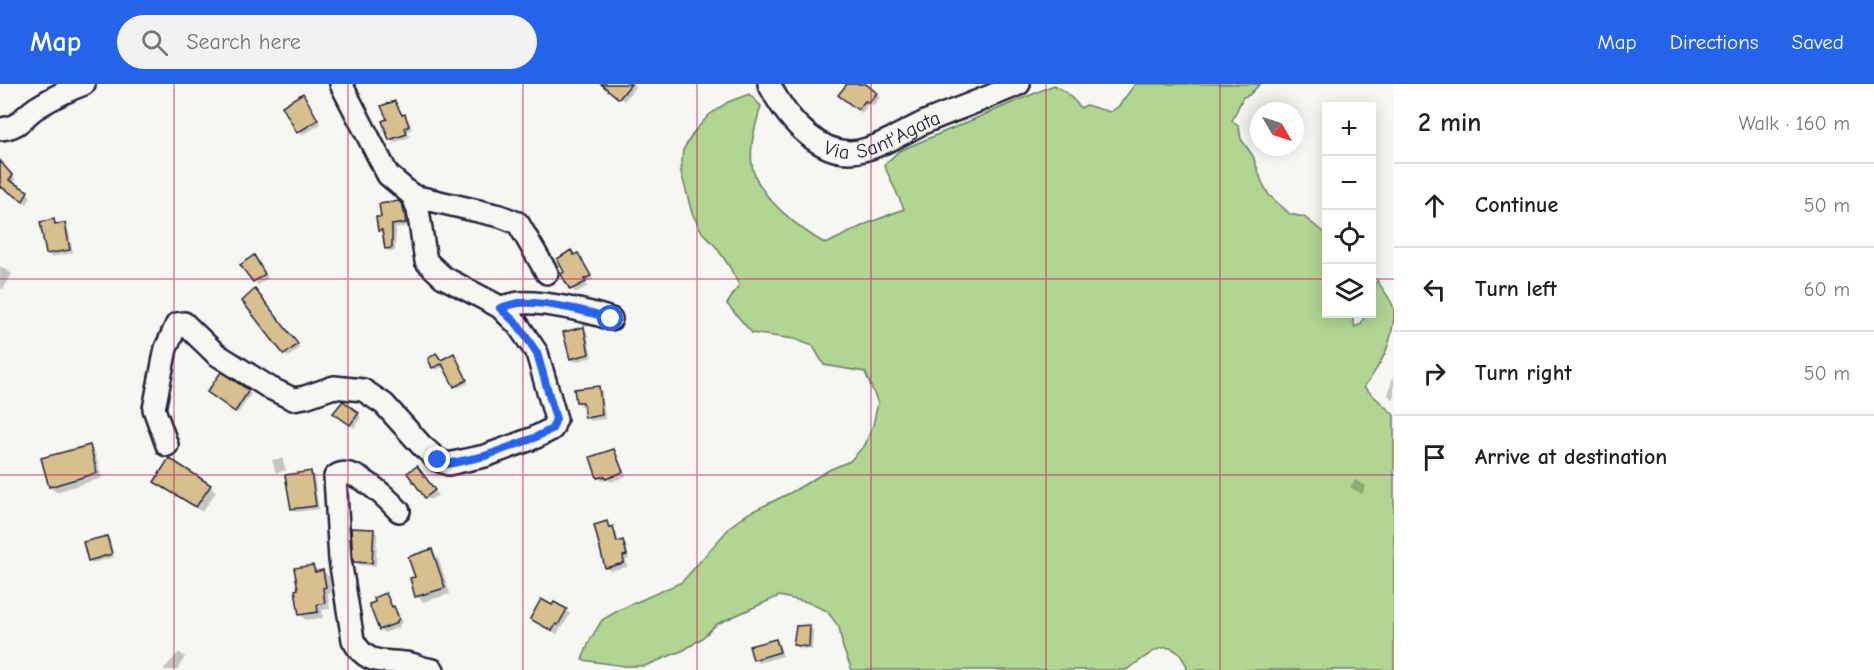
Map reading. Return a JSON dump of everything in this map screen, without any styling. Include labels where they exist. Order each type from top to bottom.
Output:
[{"type":"street","points":[[0,129],[15,126],[34,109],[62,92],[84,84]]},
{"type":"street","points":[[341,84],[388,175],[413,196],[500,216],[518,223],[547,273]]},
{"type":"street","name":"Via Sant'Agata","points":[[769,84],[784,110],[812,138],[828,149],[849,152],[866,150],[926,122],[1019,84]]},
{"type":"street","points":[[167,445],[154,409],[166,348],[177,324],[184,323],[216,354],[270,388],[293,399],[334,387],[363,390],[384,404],[438,460],[448,464],[485,456],[552,429],[556,419],[537,353],[518,325],[500,308],[443,278],[426,261],[418,210],[413,196]]},
{"type":"street","points":[[500,308],[518,303],[540,304],[591,311],[611,319]]},
{"type":"street","points":[[399,511],[380,490],[344,472],[334,477],[340,560],[353,640],[357,648],[373,661],[408,663],[433,670]]},
{"type":"green space","points":[[1135,84],[1260,84],[1249,95],[1243,97],[1232,121],[1239,127],[1241,139],[1250,152],[1250,156],[1253,156],[1269,195],[1290,214],[1304,217],[1322,231],[1322,318],[1352,318],[1355,327],[1361,324],[1363,318],[1376,318],[1377,280],[1393,306],[1392,332],[1386,351],[1364,387],[1394,415],[1394,670],[1186,670],[1187,667],[1180,655],[1174,649],[1166,647],[1151,653],[1126,670],[852,670],[843,648],[839,627],[827,611],[807,602],[779,596],[717,624],[701,639],[684,650],[645,666],[624,666],[582,660],[602,620],[682,582],[732,525],[749,513],[850,461],[865,445],[873,425],[878,403],[865,372],[824,365],[813,346],[794,339],[752,333],[727,304],[739,285],[717,248],[702,232],[692,213],[681,172],[683,150],[694,132],[709,115],[728,102],[749,94],[761,106],[751,154],[757,181],[783,213],[826,244],[866,224],[904,209],[884,165],[899,151],[1054,85],[1066,92],[1081,108],[1086,105],[1110,112],[1119,106]]},
{"type":"building","points":[[601,84],[631,84],[619,99]]},
{"type":"building","points":[[847,84],[866,84],[877,93],[869,103],[865,101],[858,110],[838,95]]},
{"type":"building","points":[[303,93],[318,120],[297,133],[282,106]]},
{"type":"building","points":[[395,101],[402,115],[405,114],[409,126],[405,128],[407,134],[389,140],[382,121],[387,119],[381,106]]},
{"type":"building","points":[[0,161],[13,176],[9,180],[28,191],[23,201],[0,188]]},
{"type":"building","points":[[399,201],[403,206],[406,223],[392,225],[392,248],[385,249],[382,230],[378,231],[376,217],[381,217],[379,204]]},
{"type":"building","points":[[54,219],[55,224],[65,223],[70,250],[46,254],[40,222]]},
{"type":"building","points":[[571,250],[574,255],[578,253],[591,276],[584,279],[586,282],[570,290],[561,274],[564,272],[557,259]]},
{"type":"building","points":[[254,255],[265,274],[253,282],[240,265]]},
{"type":"building","points":[[255,289],[298,344],[284,355],[242,301]]},
{"type":"building","points":[[584,327],[589,354],[570,359],[563,332]]},
{"type":"building","points":[[436,353],[441,360],[454,353],[467,380],[454,387],[442,364],[432,368],[428,359]]},
{"type":"building","points":[[221,372],[249,390],[235,412],[207,392]]},
{"type":"building","points":[[599,386],[602,415],[585,418],[583,402],[576,402],[574,389]]},
{"type":"building","points":[[343,401],[359,413],[350,425],[333,413]]},
{"type":"building","points":[[90,445],[97,473],[49,487],[41,458]]},
{"type":"building","points":[[614,449],[623,472],[606,479],[605,476],[597,478],[590,457]]},
{"type":"building","points":[[169,458],[211,485],[196,507],[154,482]]},
{"type":"building","points":[[417,466],[435,490],[425,498],[407,473]]},
{"type":"building","points":[[311,471],[316,506],[291,509],[285,475]]},
{"type":"building","points":[[607,521],[609,528],[613,526],[617,542],[623,540],[627,555],[623,556],[624,563],[605,568],[594,525]]},
{"type":"building","points":[[351,528],[374,529],[372,563],[353,562]]},
{"type":"building","points":[[107,536],[112,554],[88,561],[83,542]]},
{"type":"building","points":[[432,549],[445,588],[415,597],[410,578],[415,577],[408,557]]},
{"type":"building","points":[[313,565],[315,572],[323,570],[326,587],[323,588],[325,603],[317,605],[318,612],[299,615],[294,568]]},
{"type":"building","points":[[386,593],[399,619],[397,623],[379,630],[369,604],[375,602],[374,598]]},
{"type":"building","points":[[541,599],[552,605],[554,602],[567,609],[552,631],[530,619]]},
{"type":"building","points":[[810,625],[809,647],[793,645],[796,626]]},
{"type":"building","points":[[776,639],[780,652],[753,660],[749,646]]},
{"type":"route","points":[[438,460],[448,464],[485,456],[552,429],[556,419],[537,353],[518,325],[500,308],[518,303],[540,304],[591,311],[611,319]]}]
